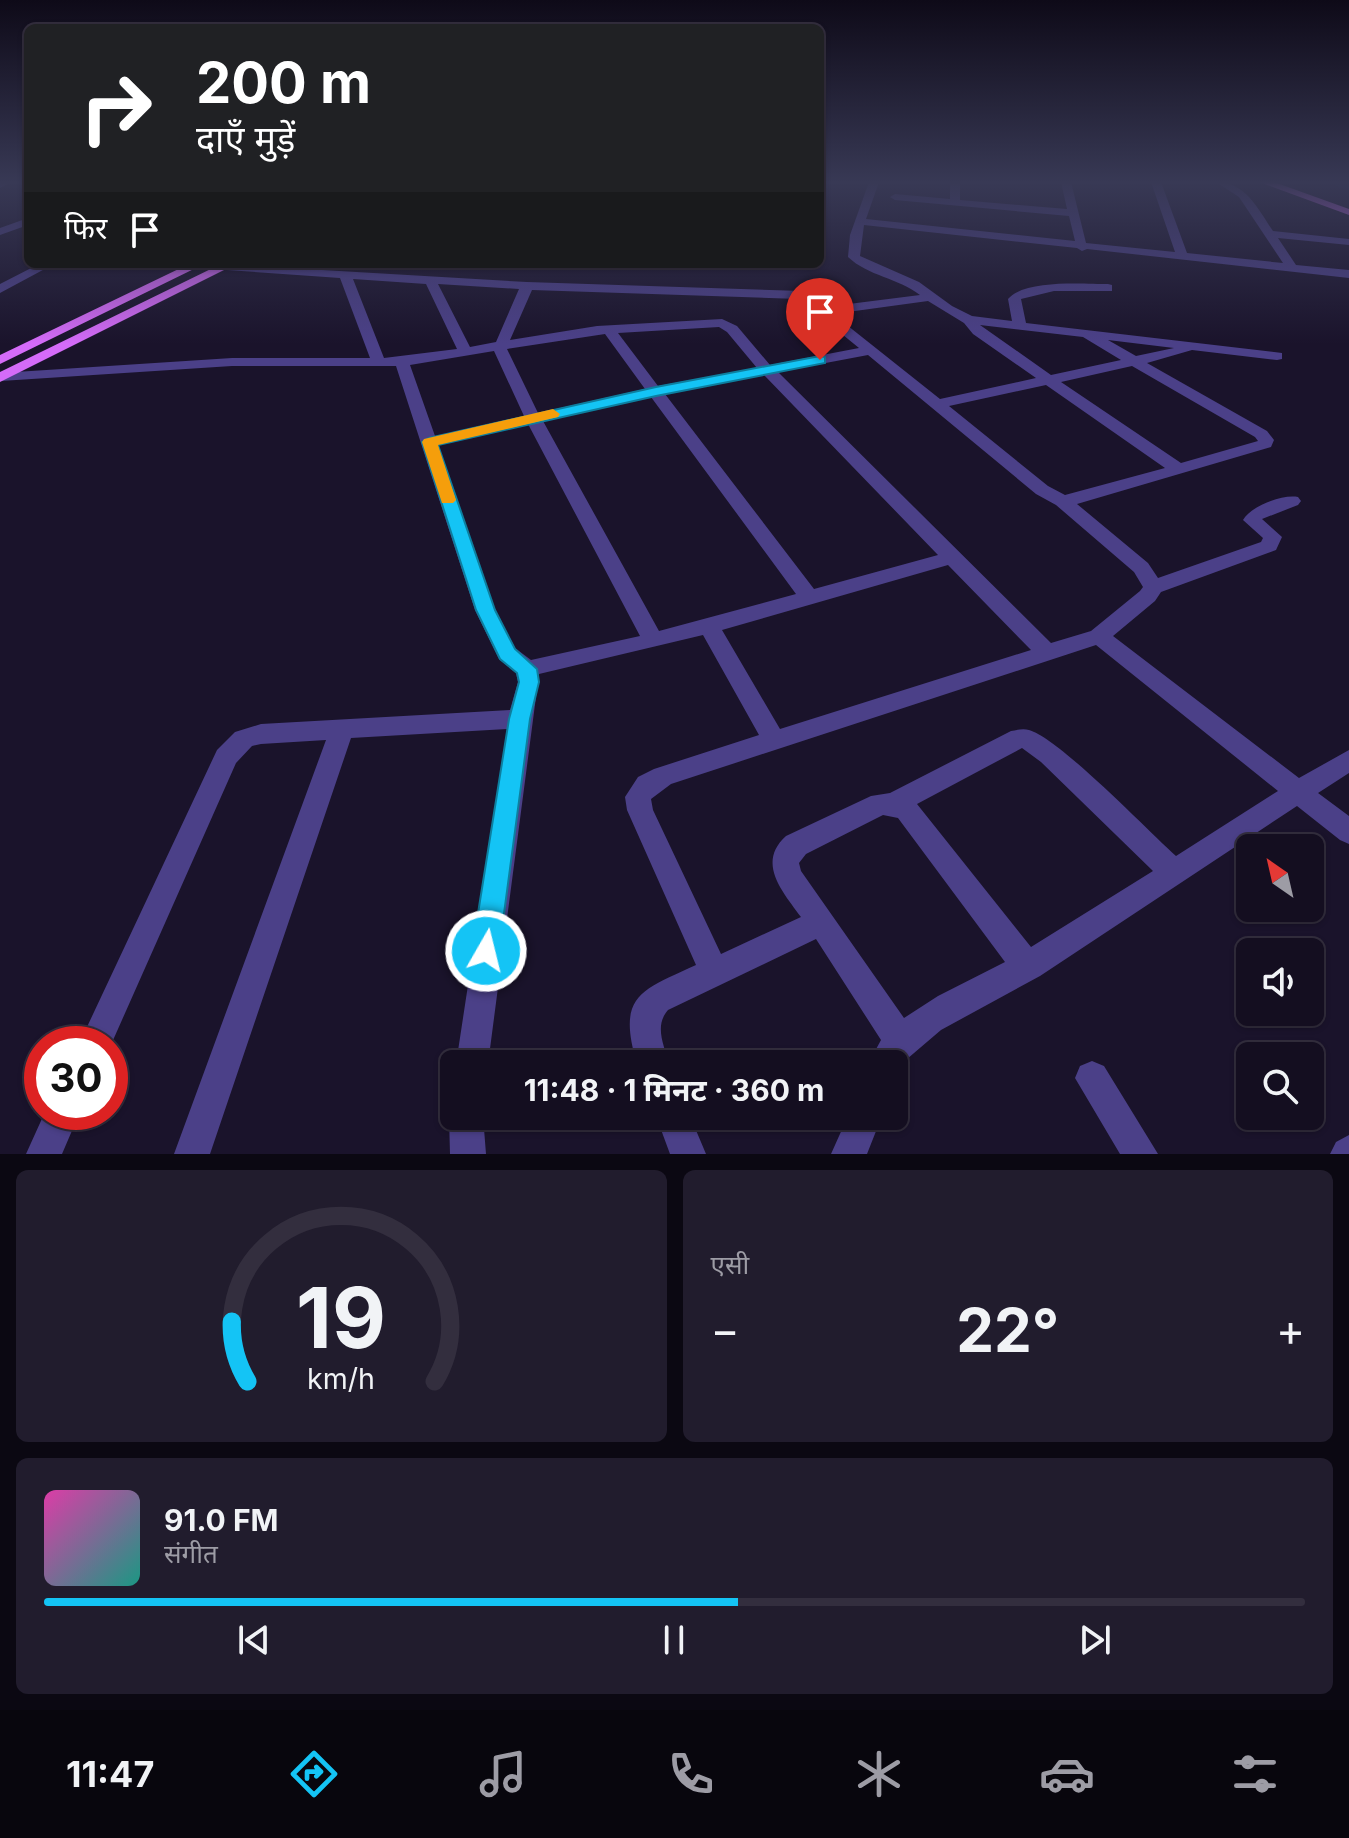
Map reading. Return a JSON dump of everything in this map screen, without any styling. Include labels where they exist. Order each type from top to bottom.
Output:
[{"type":"main road","points":[[0,360],[190,268]]},
{"type":"main road","points":[[1,378],[222,268]]},
{"type":"street","points":[[855,236],[853,249],[858,261],[915,285],[969,320],[978,331],[1179,470]]},
{"type":"street","points":[[974,236],[1349,274]]},
{"type":"street","points":[[1079,236],[1082,248]]},
{"type":"street","points":[[1175,236],[1183,258]]},
{"type":"street","points":[[1270,236],[1293,269]]},
{"type":"street","points":[[1288,236],[1349,242]]},
{"type":"street","points":[[0,289],[40,268]]},
{"type":"street","points":[[263,268],[527,286],[792,294],[805,297],[1042,490],[1062,501],[1141,568],[1153,587]]},
{"type":"street","points":[[345,275],[378,361]]},
{"type":"street","points":[[430,280],[466,353]]},
{"type":"street","points":[[527,286],[500,348],[533,418],[653,640]]},
{"type":"street","points":[[1020,326],[1014,299],[1017,296],[1054,287],[1108,288]]},
{"type":"street","points":[[824,311],[930,297]]},
{"type":"street","points":[[969,320],[1277,356]]},
{"type":"street","points":[[1,378],[232,362],[402,362],[608,329],[722,323],[732,329],[767,370],[1045,651]]},
{"type":"street","points":[[608,329],[808,596]]},
{"type":"street","points":[[1062,501],[1086,497],[1257,448],[1266,440],[1261,434],[1087,334]]},
{"type":"street","points":[[939,404],[1203,347]]},
{"type":"street","points":[[429,442],[656,391],[873,350]]},
{"type":"street","points":[[402,362],[485,610],[507,653],[527,669],[529,682],[520,719],[474,1050]]},
{"type":"street","points":[[714,972],[640,810],[638,797],[647,785],[663,776],[774,739],[1099,636],[1148,596],[1153,587],[1269,546],[1273,537],[1252,520],[1255,515],[1292,501]]},
{"type":"street","points":[[527,669],[709,626],[952,557]]},
{"type":"street","points":[[709,626],[774,739]]},
{"type":"street","points":[[1099,636],[1349,832]]},
{"type":"street","points":[[103,1026],[226,757],[244,739],[261,734],[520,719]]},
{"type":"street","points":[[192,1154],[342,730]]},
{"type":"street","points":[[893,804],[1011,741],[1025,738],[1050,755],[1173,872]]},
{"type":"street","points":[[894,1050],[921,1025],[1027,966],[1349,760]]},
{"type":"street","points":[[891,1050],[822,922],[788,876],[785,863],[787,853],[796,845],[880,804],[893,804],[907,810],[1027,966]]},
{"type":"street","points":[[650,1050],[643,1024],[647,1009],[657,999],[822,922]]},
{"type":"street","points":[[1092,1078],[1140,1154]]},
{"type":"street","points":[[44,1154],[55,1130]]},
{"type":"street","points":[[467,1130],[468,1154]]},
{"type":"street","points":[[679,1130],[688,1154]]},
{"type":"street","points":[[849,1154],[859,1130]]},
{"type":"slow traffic","points":[[447,500],[429,442],[553,414]]},
{"type":"route","points":[[486,951],[520,719],[529,682],[527,669],[507,653],[485,610],[429,442],[656,391],[820,360]]}]
